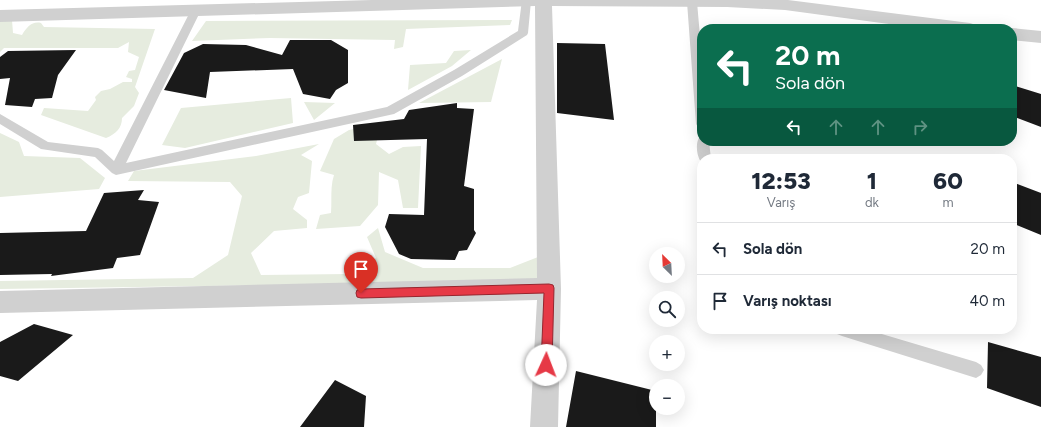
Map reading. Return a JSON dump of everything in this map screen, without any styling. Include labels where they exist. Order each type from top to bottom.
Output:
[{"type":"street","points":[[535,1],[549,288],[544,427]]},
{"type":"street","points":[[0,16],[535,1],[727,2],[785,6],[930,24]]},
{"type":"street","points":[[1017,35],[1041,37]]},
{"type":"street","points":[[0,302],[549,288]]},
{"type":"lane","points":[[116,170],[390,111],[458,73],[523,33],[535,1]]},
{"type":"lane","points":[[692,2],[697,63]]},
{"type":"lane","points":[[116,170],[196,10]]},
{"type":"lane","points":[[0,118],[45,146],[98,153],[116,170]]},
{"type":"lane","points":[[858,334],[976,370]]},
{"type":"shaded area","points":[[0,19],[12,20],[13,33],[22,35],[30,25],[35,23],[41,23],[44,27],[155,29],[135,87],[139,93],[134,106],[122,118],[121,125],[118,130],[113,135],[106,138],[41,115],[44,108],[88,111],[96,100],[95,97],[101,91],[110,89],[123,82],[132,82],[132,79],[126,77],[129,71],[135,70],[139,57],[128,52],[129,42],[118,48],[4,48],[0,52]]},
{"type":"shaded area","points":[[512,20],[510,25],[406,29],[403,47],[394,49],[395,40],[270,38],[192,41],[206,21]]},
{"type":"shaded area","points":[[471,50],[452,66],[408,90],[410,65],[446,63],[454,51]]},
{"type":"shaded area","points":[[502,59],[491,102],[419,103]]},
{"type":"shaded area","points":[[291,98],[293,123],[185,148],[162,145],[181,108]]},
{"type":"shaded area","points":[[304,102],[335,103],[314,120]]},
{"type":"shaded area","points":[[372,125],[381,125],[376,144],[389,154],[403,147],[421,146],[418,208],[403,208],[398,180],[379,172],[378,205],[360,226],[316,229],[320,215],[331,213],[334,175],[320,171],[334,139],[349,130]]},
{"type":"shaded area","points":[[0,133],[19,142],[24,156],[80,158],[105,178],[99,189],[0,197]]},
{"type":"shaded area","points":[[319,144],[301,155],[312,161],[309,193],[298,197],[293,209],[307,220],[307,228],[274,231],[251,253],[261,275],[348,274],[376,258],[367,237],[378,228],[385,252],[423,268],[510,268],[538,257],[538,281],[0,289],[0,281],[193,278],[228,255],[242,196],[230,182],[128,181],[134,171],[256,156]]},
{"type":"building","points":[[290,40],[331,40],[348,50],[348,83],[336,90],[330,99],[303,94],[293,69],[210,72],[206,98],[164,90],[184,53],[203,44],[246,45],[282,55]]},
{"type":"building","points":[[557,43],[605,44],[614,120],[557,113]]},
{"type":"building","points":[[76,50],[58,75],[52,98],[35,99],[32,107],[5,105],[10,78],[0,79],[0,57],[8,51]]},
{"type":"building","points":[[1017,87],[1041,94],[1041,127],[1017,118]]},
{"type":"building","points":[[457,103],[457,108],[474,109],[464,186],[474,189],[474,230],[476,233],[467,250],[459,251],[455,260],[411,259],[399,254],[385,227],[389,214],[424,215],[427,139],[354,141],[353,125],[404,119],[409,110]]},
{"type":"building","points":[[1017,184],[1041,193],[1041,235],[1017,225]]},
{"type":"building","points":[[144,190],[138,200],[159,202],[140,255],[117,258],[113,268],[51,276],[52,274],[0,275],[0,233],[86,231],[104,193]]},
{"type":"building","points":[[34,324],[73,335],[18,381],[0,376],[0,342]]},
{"type":"building","points":[[988,342],[1041,357],[1041,407],[987,388]]},
{"type":"building","points":[[576,371],[649,389],[649,415],[656,415],[656,427],[566,427]]},
{"type":"building","points":[[335,380],[366,396],[364,427],[300,427]]},
{"type":"route","points":[[361,293],[549,288],[546,365]]}]
